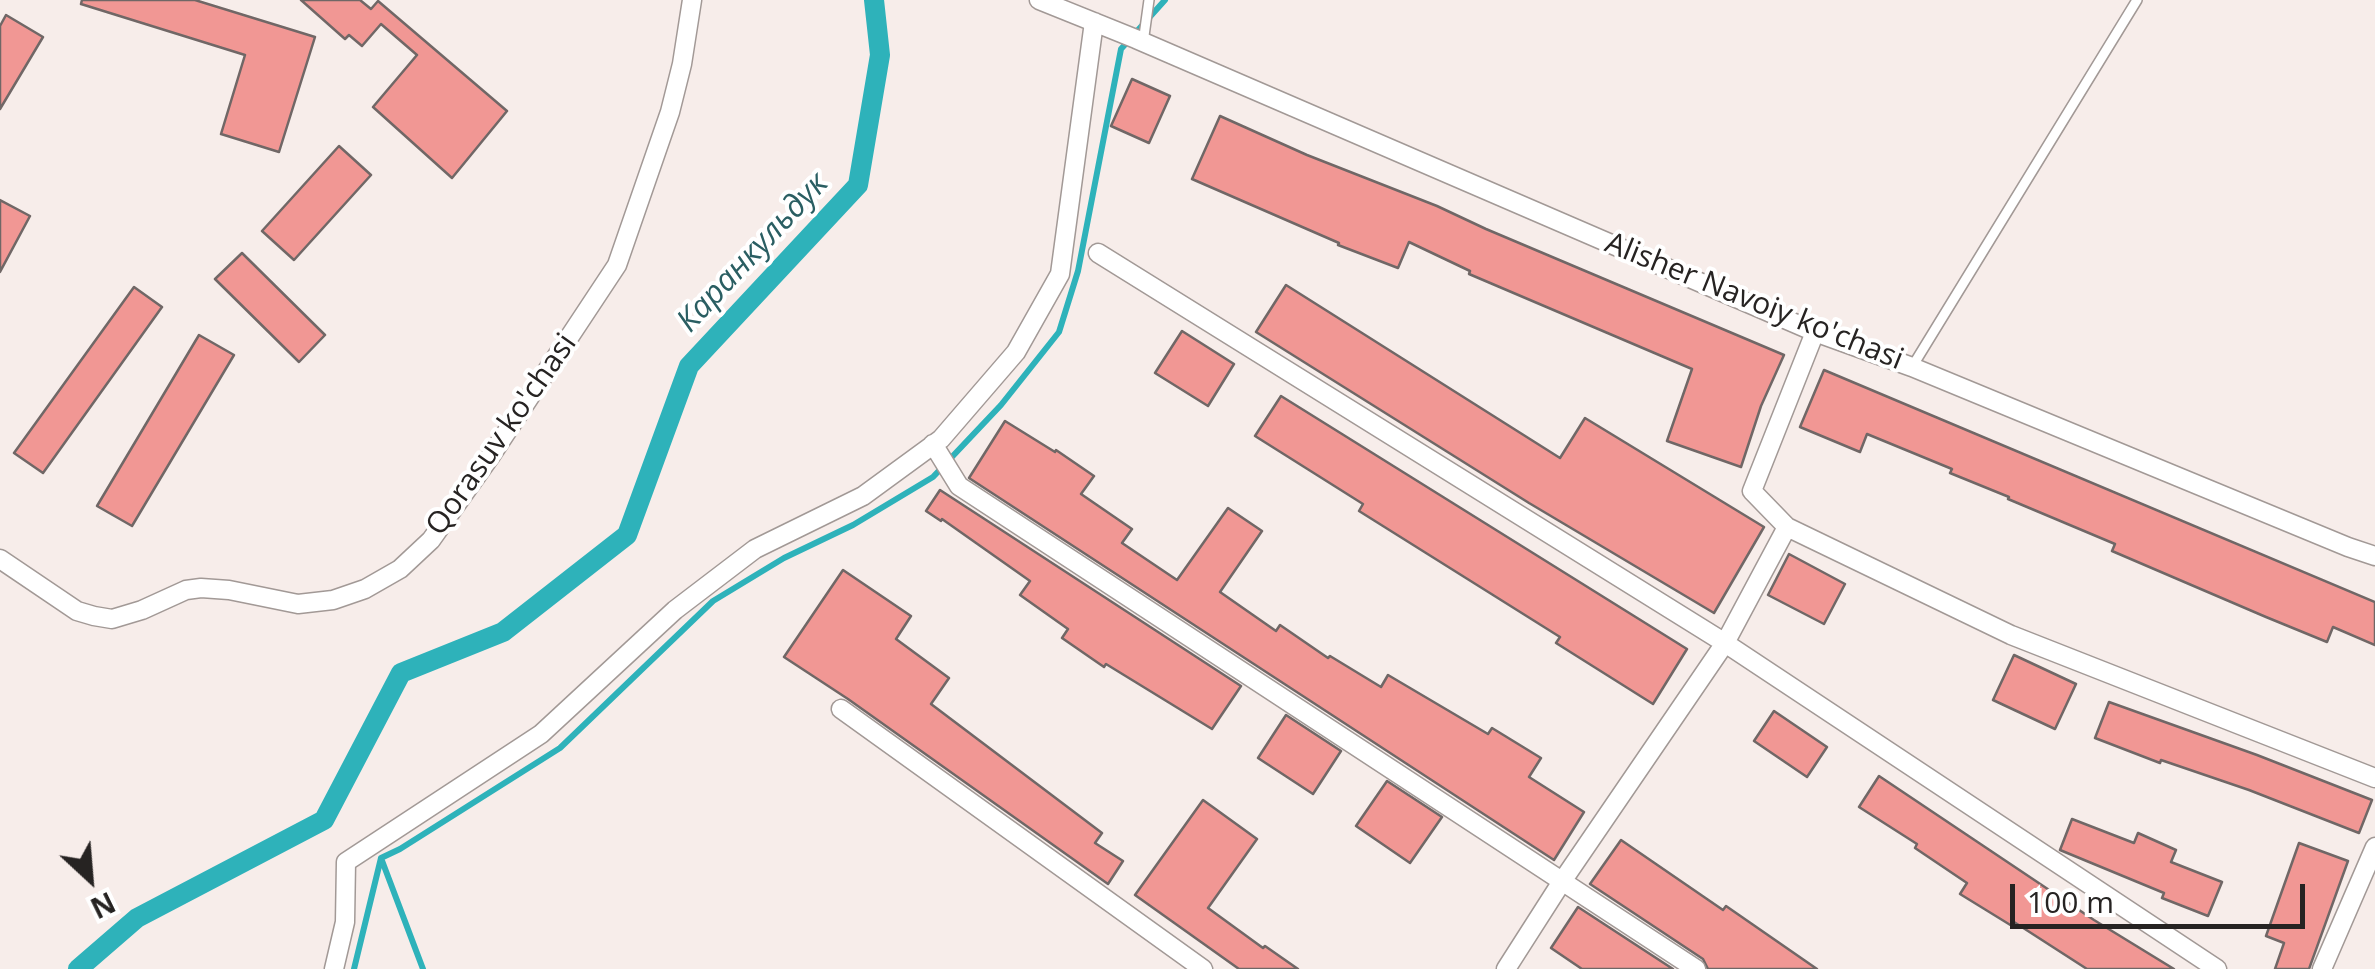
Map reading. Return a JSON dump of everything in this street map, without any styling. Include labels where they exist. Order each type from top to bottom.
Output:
[{"type":"street","name":"Qorasuv ko'chasi","points":[[0,559],[77,611],[112,618],[201,588],[298,604],[333,600],[365,589],[400,568],[432,540],[617,265],[670,112],[692,0]]},
{"type":"street","name":"Alisher Navoiy ko'chasi","points":[[1039,0],[1815,332],[1912,367],[2375,556]]},
{"type":"street","points":[[334,969],[345,922],[346,862],[541,734],[675,610],[756,548],[863,496],[941,439],[1016,352],[1060,274],[1094,22]]},
{"type":"street","points":[[1098,253],[1724,643],[2217,969]]},
{"type":"street","points":[[1815,332],[1752,491],[1787,527],[2011,635],[2375,778]]},
{"type":"street","points":[[934,444],[959,486],[1696,969]]},
{"type":"street","points":[[1506,969],[1724,643],[1787,527]]},
{"type":"street","points":[[841,708],[1204,969]]},
{"type":"street","points":[[2322,969],[2375,847]]},
{"type":"lane","points":[[1140,41],[1149,0]]},
{"type":"lane","points":[[1912,367],[2136,0]]},
{"type":"building","points":[[82,0],[195,0],[315,37],[279,152],[221,134],[245,55],[81,4]]},
{"type":"building","points":[[301,0],[360,0],[371,9],[378,1],[507,111],[452,178],[373,107],[417,55],[381,24],[362,46],[349,35],[345,39]]},
{"type":"building","points":[[6,15],[43,37],[0,109],[0,26]]},
{"type":"building","points":[[1132,79],[1170,96],[1149,143],[1111,126]]},
{"type":"building","points":[[1220,116],[1784,355],[1761,406],[1741,467],[1667,441],[1692,369],[1469,274],[1470,271],[1409,242],[1398,268],[1192,179]]},
{"type":"building","points":[[339,146],[371,175],[294,260],[262,231]]},
{"type":"building","points":[[0,200],[30,216],[0,272]]},
{"type":"building","points":[[242,253],[325,335],[299,362],[215,279]]},
{"type":"building","points":[[1286,285],[1560,458],[1585,418],[1764,527],[1714,613],[1256,332]]},
{"type":"building","points":[[134,287],[162,307],[43,473],[14,453]]},
{"type":"building","points":[[1182,331],[1234,364],[1208,406],[1155,373]]},
{"type":"building","points":[[199,335],[234,355],[132,526],[97,506]]},
{"type":"building","points":[[1824,370],[2375,602],[2375,645],[2333,627],[2327,642],[2266,617],[2112,551],[2115,544],[1867,434],[1860,452],[1800,427]]},
{"type":"building","points":[[1281,396],[1687,649],[1653,704],[1556,643],[1560,637],[1359,511],[1363,504],[1255,436]]},
{"type":"building","points":[[1005,421],[1094,476],[1081,494],[1132,529],[1122,543],[1177,580],[1228,508],[1262,531],[1220,592],[1276,631],[1280,625],[1328,658],[1381,687],[1388,675],[1488,734],[1492,728],[1541,758],[1529,777],[1584,812],[1554,860],[969,478]]},
{"type":"building","points":[[940,490],[1241,686],[1212,729],[1106,664],[1104,667],[1062,638],[1068,629],[1020,595],[1030,581],[926,511]]},
{"type":"building","points":[[1789,554],[1845,584],[1824,624],[1768,595]]},
{"type":"building","points":[[843,570],[911,616],[896,639],[949,678],[931,704],[1102,833],[1095,843],[1123,861],[1108,884],[784,657]]},
{"type":"building","points":[[2014,655],[2076,684],[2055,729],[1993,700]]},
{"type":"building","points":[[2109,702],[2372,800],[2359,833],[2249,790],[2095,738]]},
{"type":"building","points":[[1774,711],[1827,747],[1807,777],[1754,741]]},
{"type":"building","points":[[1286,715],[1341,751],[1313,794],[1258,758]]},
{"type":"building","points":[[1879,776],[2174,969],[2087,969],[2014,922],[2012,926],[1960,894],[1967,883],[1915,848],[1917,844],[1859,807]]},
{"type":"building","points":[[1387,781],[1442,817],[1410,863],[1356,826]]},
{"type":"building","points":[[1203,800],[1257,839],[1208,908],[1298,969],[1239,969],[1135,895]]},
{"type":"building","points":[[2072,819],[2134,843],[2138,833],[2176,850],[2171,862],[2222,882],[2208,916],[2162,898],[2164,893],[2060,850]]},
{"type":"building","points":[[1621,840],[1817,969],[1708,969],[1703,959],[1590,884]]},
{"type":"building","points":[[2299,843],[2348,861],[2309,969],[2275,969],[2284,943],[2266,936]]},
{"type":"building","points":[[1578,907],[1673,969],[1582,969],[1551,948]]},
{"type":"waterway","name":"Каранкульдук","points":[[78,969],[137,918],[324,820],[401,673],[503,632],[627,535],[689,366],[858,185],[880,55],[874,0]]},
{"type":"waterway","points":[[354,969],[381,858],[560,748],[713,601],[933,477],[1001,405],[1059,332],[1078,271],[1121,49],[1165,0]]},
{"type":"waterway","points":[[381,858],[423,969]]}]
